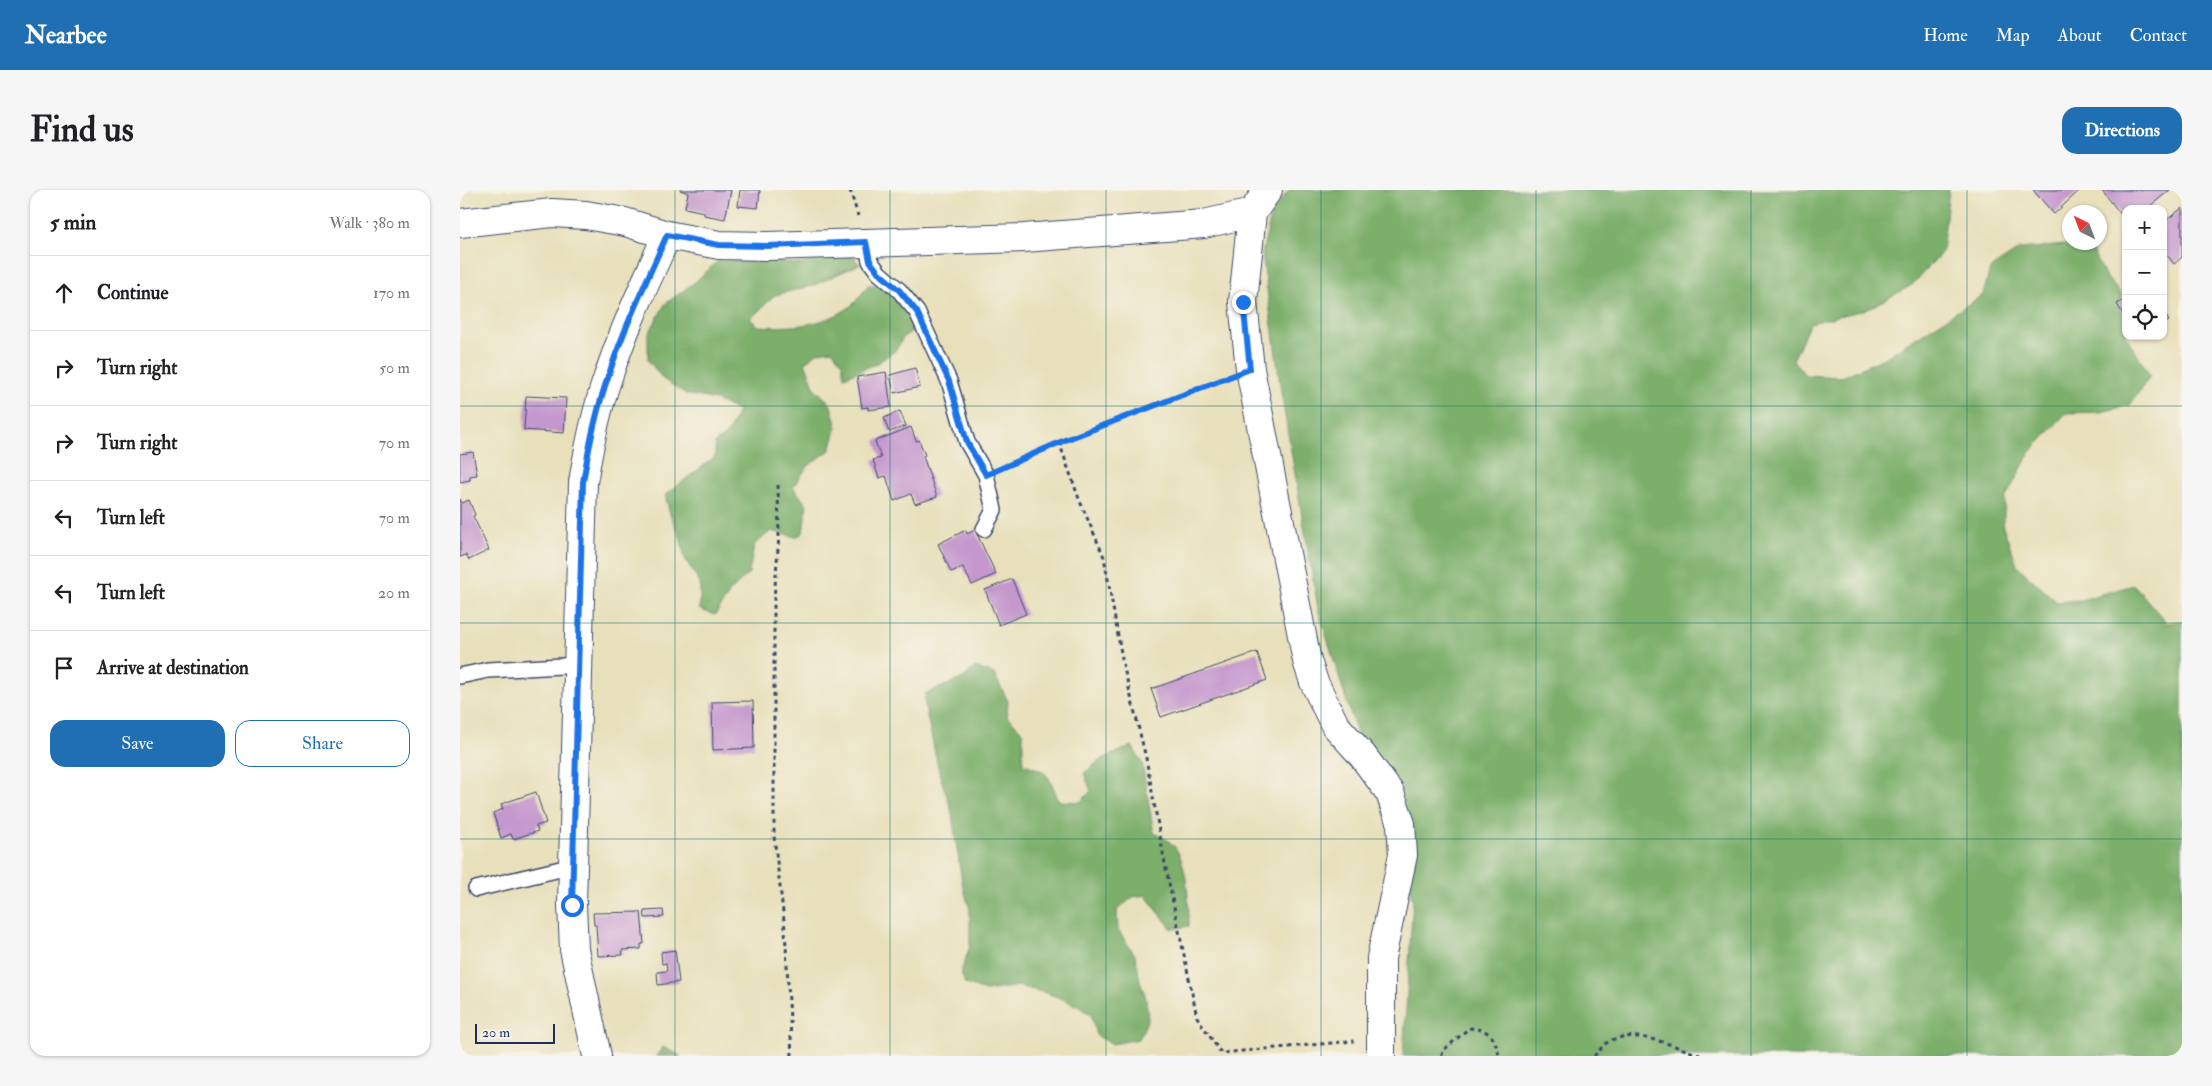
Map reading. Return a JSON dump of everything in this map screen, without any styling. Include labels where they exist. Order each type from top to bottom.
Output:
[{"type":"street","points":[[1268,190],[1252,213],[1243,302],[1250,369],[1307,661],[1314,682],[1335,725],[1362,755],[1390,793],[1401,824],[1403,855],[1381,958],[1382,1047]]},
{"type":"street","points":[[460,223],[552,213],[586,215],[625,222],[667,235],[729,245],[768,246],[1034,237],[1204,224],[1252,213]]},
{"type":"street","points":[[597,1056],[574,949],[573,866],[580,665],[583,482],[591,435],[607,378],[627,326],[667,235]]},
{"type":"lane","points":[[866,242],[870,261],[879,273],[899,290],[917,312],[949,381],[967,442],[986,475],[994,510],[984,529]]},
{"type":"lane","points":[[460,676],[488,670],[580,665]]},
{"type":"lane","points":[[476,889],[573,866]]},
{"type":"path","points":[[986,475],[1059,442],[1250,369]]},
{"type":"path","points":[[1059,442],[1079,499],[1104,558],[1123,664],[1146,758],[1165,864],[1197,1017],[1220,1053],[1382,1047]]},
{"type":"path","points":[[778,486],[779,536],[774,599],[774,836],[785,929],[792,1056]]},
{"type":"path","points":[[1441,1056],[1445,1049],[1469,1028],[1482,1028],[1490,1034],[1499,1056]]},
{"type":"path","points":[[1594,1056],[1608,1042],[1630,1036],[1662,1042],[1702,1056]]},
{"type":"green space","points":[[1289,190],[1949,190],[1942,252],[1912,285],[1868,309],[1810,323],[1793,360],[1805,375],[1842,377],[1886,357],[1983,295],[1990,269],[2020,249],[2062,245],[2062,250],[2092,250],[2106,277],[2121,294],[2122,340],[2128,340],[2150,376],[2130,405],[2101,412],[2066,413],[2029,454],[2005,499],[2003,527],[2018,567],[2057,602],[2081,600],[2134,585],[2167,623],[2182,621],[2182,1056],[1403,1056],[1413,899],[1350,712],[1318,609],[1282,398],[1262,253],[1272,212]]},
{"type":"green space","points":[[852,256],[860,264],[812,286],[775,295],[750,319],[758,326],[770,327],[818,322],[841,313],[851,306],[868,285],[881,285],[905,310],[918,328],[904,336],[896,350],[876,364],[844,377],[842,363],[832,350],[818,352],[805,362],[815,389],[830,403],[837,427],[830,450],[808,466],[793,487],[807,505],[803,533],[796,537],[771,531],[754,545],[749,573],[730,592],[715,615],[700,610],[700,583],[685,559],[680,536],[670,514],[665,495],[715,457],[715,443],[728,433],[738,411],[716,400],[686,394],[663,379],[648,360],[648,335],[665,304],[695,282],[718,261],[752,259],[799,264],[829,257]]},
{"type":"green space","points":[[975,667],[994,674],[1008,701],[1007,716],[1023,732],[1023,764],[1038,769],[1047,776],[1059,801],[1080,802],[1091,791],[1084,773],[1102,759],[1132,746],[1142,763],[1154,833],[1169,842],[1177,850],[1181,859],[1188,894],[1189,926],[1172,929],[1145,895],[1133,897],[1117,910],[1118,930],[1135,955],[1140,981],[1146,998],[1148,1019],[1139,1039],[1112,1044],[1096,1035],[1091,1014],[1066,1000],[1046,993],[1018,986],[986,991],[965,984],[961,972],[970,946],[970,910],[962,882],[951,808],[940,776],[925,707],[925,694],[963,678]]},
{"type":"green space","points":[[663,1047],[681,1056],[656,1056]]},
{"type":"building","points":[[680,190],[731,190],[725,219],[704,215],[704,212],[685,208],[688,193]]},
{"type":"building","points":[[740,190],[760,190],[758,208],[738,206]]},
{"type":"building","points":[[2033,190],[2080,190],[2062,205],[2054,214]]},
{"type":"building","points":[[2102,190],[2170,190],[2151,205],[2122,205],[2122,216]]},
{"type":"building","points":[[2182,208],[2182,257],[2174,264],[2167,255],[2167,220]]},
{"type":"building","points":[[2122,301],[2122,312],[2117,304]]},
{"type":"building","points":[[915,368],[920,387],[894,393],[890,375]]},
{"type":"building","points":[[886,372],[891,407],[868,410],[868,407],[862,408],[857,377]]},
{"type":"building","points":[[526,396],[566,398],[564,433],[524,430]]},
{"type":"building","points":[[900,411],[906,426],[889,432],[884,418]]},
{"type":"building","points":[[911,427],[916,441],[919,440],[925,455],[923,456],[937,497],[915,504],[911,494],[894,501],[886,476],[879,478],[873,460],[881,458],[875,441]]},
{"type":"building","points":[[473,452],[477,475],[470,476],[470,480],[460,482],[460,454]]},
{"type":"building","points":[[460,499],[462,503],[469,500],[475,515],[473,516],[489,550],[469,560],[466,555],[460,557]]},
{"type":"building","points":[[966,530],[967,534],[975,530],[996,574],[972,585],[963,567],[951,572],[938,544]]},
{"type":"building","points":[[1012,579],[1026,614],[999,625],[985,590]]},
{"type":"building","points":[[1257,652],[1267,680],[1161,717],[1151,689]]},
{"type":"building","points":[[753,701],[754,748],[713,750],[712,702]]},
{"type":"building","points":[[536,792],[546,823],[536,826],[538,831],[513,839],[511,834],[501,838],[493,813],[503,809],[501,804]]},
{"type":"building","points":[[663,910],[664,917],[645,918],[644,911]]},
{"type":"building","points":[[641,912],[644,944],[641,944],[641,949],[622,950],[623,955],[598,956],[596,925],[594,925],[593,913]]},
{"type":"building","points":[[675,950],[679,982],[658,985],[657,972],[667,971],[666,963],[662,964],[661,952]]},
{"type":"route","points":[[572,905],[580,665],[583,482],[591,435],[607,378],[627,326],[667,235],[719,245],[768,246],[866,242],[870,261],[879,273],[899,290],[917,312],[949,381],[967,442],[986,475],[1065,440],[1250,369],[1243,302]]}]
